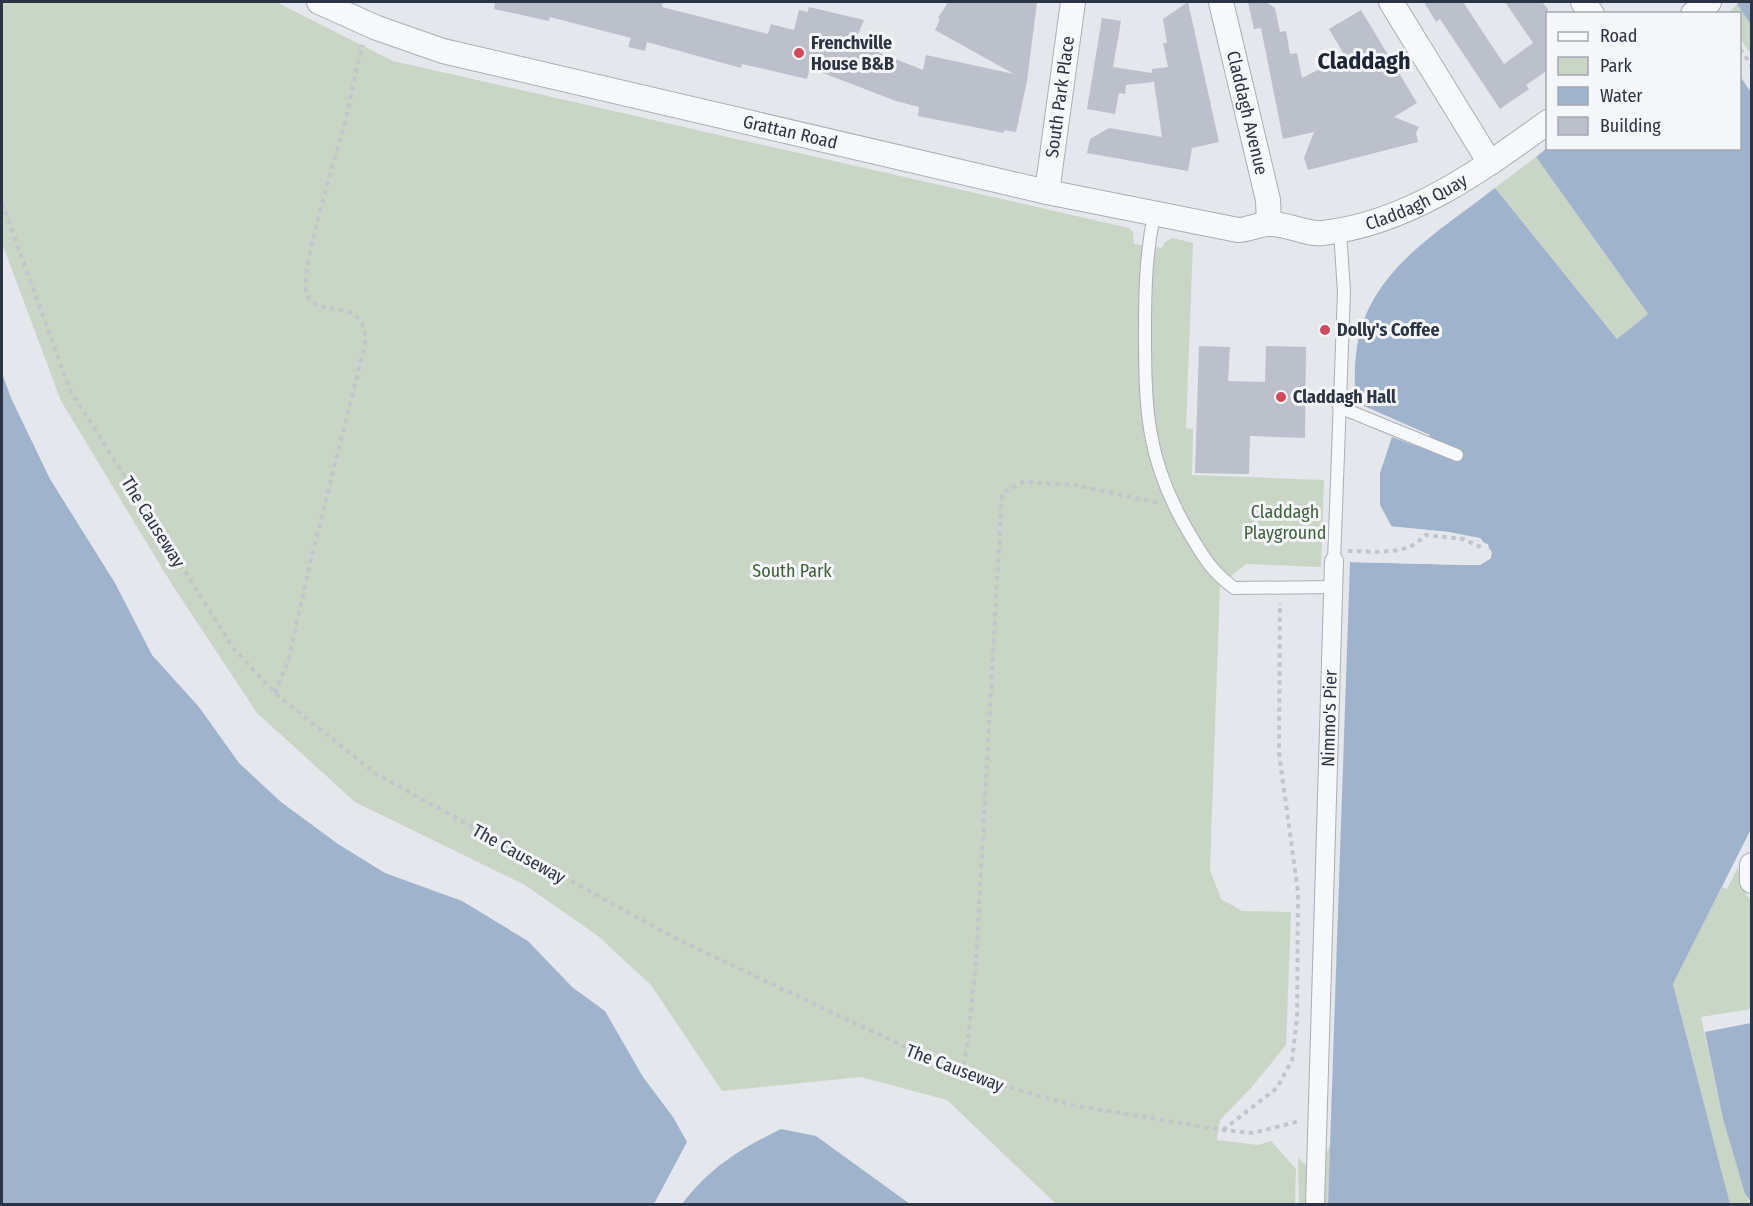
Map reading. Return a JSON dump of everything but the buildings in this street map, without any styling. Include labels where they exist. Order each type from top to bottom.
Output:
[{"type":"street","name":"Grattan Road","points":[[319,2],[377,28],[443,51],[1154,215],[1238,230],[1269,224]]},
{"type":"street","name":"South Park Place","points":[[1047,192],[1073,2]]},
{"type":"street","name":"Claddagh Avenue","points":[[1221,2],[1268,200],[1269,224]]},
{"type":"street","points":[[1391,2],[1490,163]]},
{"type":"street","points":[[1696,12],[1709,2]]},
{"type":"street","name":"Claddagh Quay","points":[[1269,224],[1320,234],[1340,231],[1406,211],[1490,163],[1546,123]]},
{"type":"street","name":"Nimmo's Pier","points":[[1315,1204],[1334,556]]},
{"type":"street","points":[[1752,865],[1752,881]]},
{"type":"lane","points":[[1154,215],[1147,246],[1146,410],[1154,458],[1173,506],[1204,561],[1234,588],[1334,587]]},
{"type":"lane","name":"Nimmo's Pier","points":[[1334,556],[1344,292],[1340,231]]},
{"type":"lane","points":[[1339,407],[1457,455]]},
{"type":"path","points":[[275,693],[289,658],[310,563],[365,344],[364,327],[357,316],[315,304],[308,298],[305,290],[310,250],[364,42]]},
{"type":"path","points":[[1741,50],[1752,66]]},
{"type":"path","name":"The Causeway","points":[[2,203],[70,390],[234,650],[275,693],[376,774],[537,865],[677,939],[962,1074],[1072,1105],[1223,1130],[1253,1133],[1318,1116]]},
{"type":"path","points":[[962,1074],[968,1041],[976,961],[1002,493],[1023,482],[1075,485],[1173,506]]},
{"type":"path","points":[[1334,556],[1391,551],[1416,545],[1425,535],[1463,539],[1484,548]]},
{"type":"path","points":[[1223,1130],[1277,1088],[1292,1060],[1297,1018],[1298,892],[1279,753],[1280,587]]},
{"type":"green space","name":"South Park","points":[[2,2],[276,2],[393,61],[1129,228],[1133,232],[1134,244],[1162,248],[1165,242],[1173,238],[1193,243],[1186,428],[1193,429],[1192,475],[1324,480],[1321,567],[1246,564],[1220,585],[1210,870],[1221,899],[1242,911],[1291,912],[1286,1045],[1251,1088],[1220,1120],[1217,1140],[1258,1145],[1271,1141],[1296,1169],[1295,1204],[1056,1204],[947,1100],[861,1077],[722,1091],[651,985],[598,936],[525,885],[355,802],[257,713],[171,583],[61,401],[2,243]]},
{"type":"green space","points":[[1737,4],[1751,25],[1751,55],[1741,40],[1741,12],[1730,12]]},
{"type":"green space","points":[[1536,157],[1648,314],[1617,339],[1495,188]]},
{"type":"green space","points":[[1738,867],[1741,886],[1751,901],[1751,1009],[1701,1017],[1723,1119],[1745,1194],[1751,1204],[1730,1204],[1673,984],[1722,887],[1727,889]]},
{"type":"green space","points":[[1330,1145],[1328,1204],[1320,1204],[1326,1154]]},
{"type":"green space","points":[[1298,1158],[1310,1168],[1309,1204],[1299,1204]]},
{"type":"water","points":[[1751,2],[1751,25],[1737,4]]},
{"type":"water","points":[[1741,78],[1752,94],[1751,829],[1673,984],[1730,1204],[1328,1204],[1350,562],[1480,565],[1491,558],[1488,544],[1449,532],[1392,527],[1380,505],[1380,473],[1392,437],[1424,449],[1430,435],[1355,402],[1356,354],[1364,320],[1391,274],[1430,237],[1495,188],[1617,339],[1648,314],[1536,157],[1546,149],[1741,150]]},
{"type":"water","points":[[2,373],[11,398],[50,479],[115,583],[152,655],[199,707],[239,763],[281,802],[338,844],[385,873],[462,901],[528,941],[572,987],[605,1011],[643,1077],[673,1117],[687,1142],[654,1204],[2,1204]]},
{"type":"water","points":[[1752,1023],[1751,1202],[1745,1194],[1723,1119],[1705,1032]]},
{"type":"water","points":[[781,1129],[816,1136],[910,1204],[682,1204],[703,1180],[726,1160]]},
{"type":"pier","points":[[1389,526],[1449,532],[1480,538],[1492,552],[1491,558],[1480,565],[1350,562],[1350,559],[1479,562],[1488,557],[1486,546],[1479,541],[1449,535],[1392,530]]},
{"type":"place","name":"Frenchville House B&B","points":[[799,53]]},
{"type":"place","name":"Dolly's Coffee","points":[[1325,330]]},
{"type":"place","name":"Claddagh Hall","points":[[1281,397]]},
{"type":"district","name":"Claddagh","points":[[1364,61]]},
{"type":"park label","name":"Claddagh Playground","points":[[1285,522]]}]
